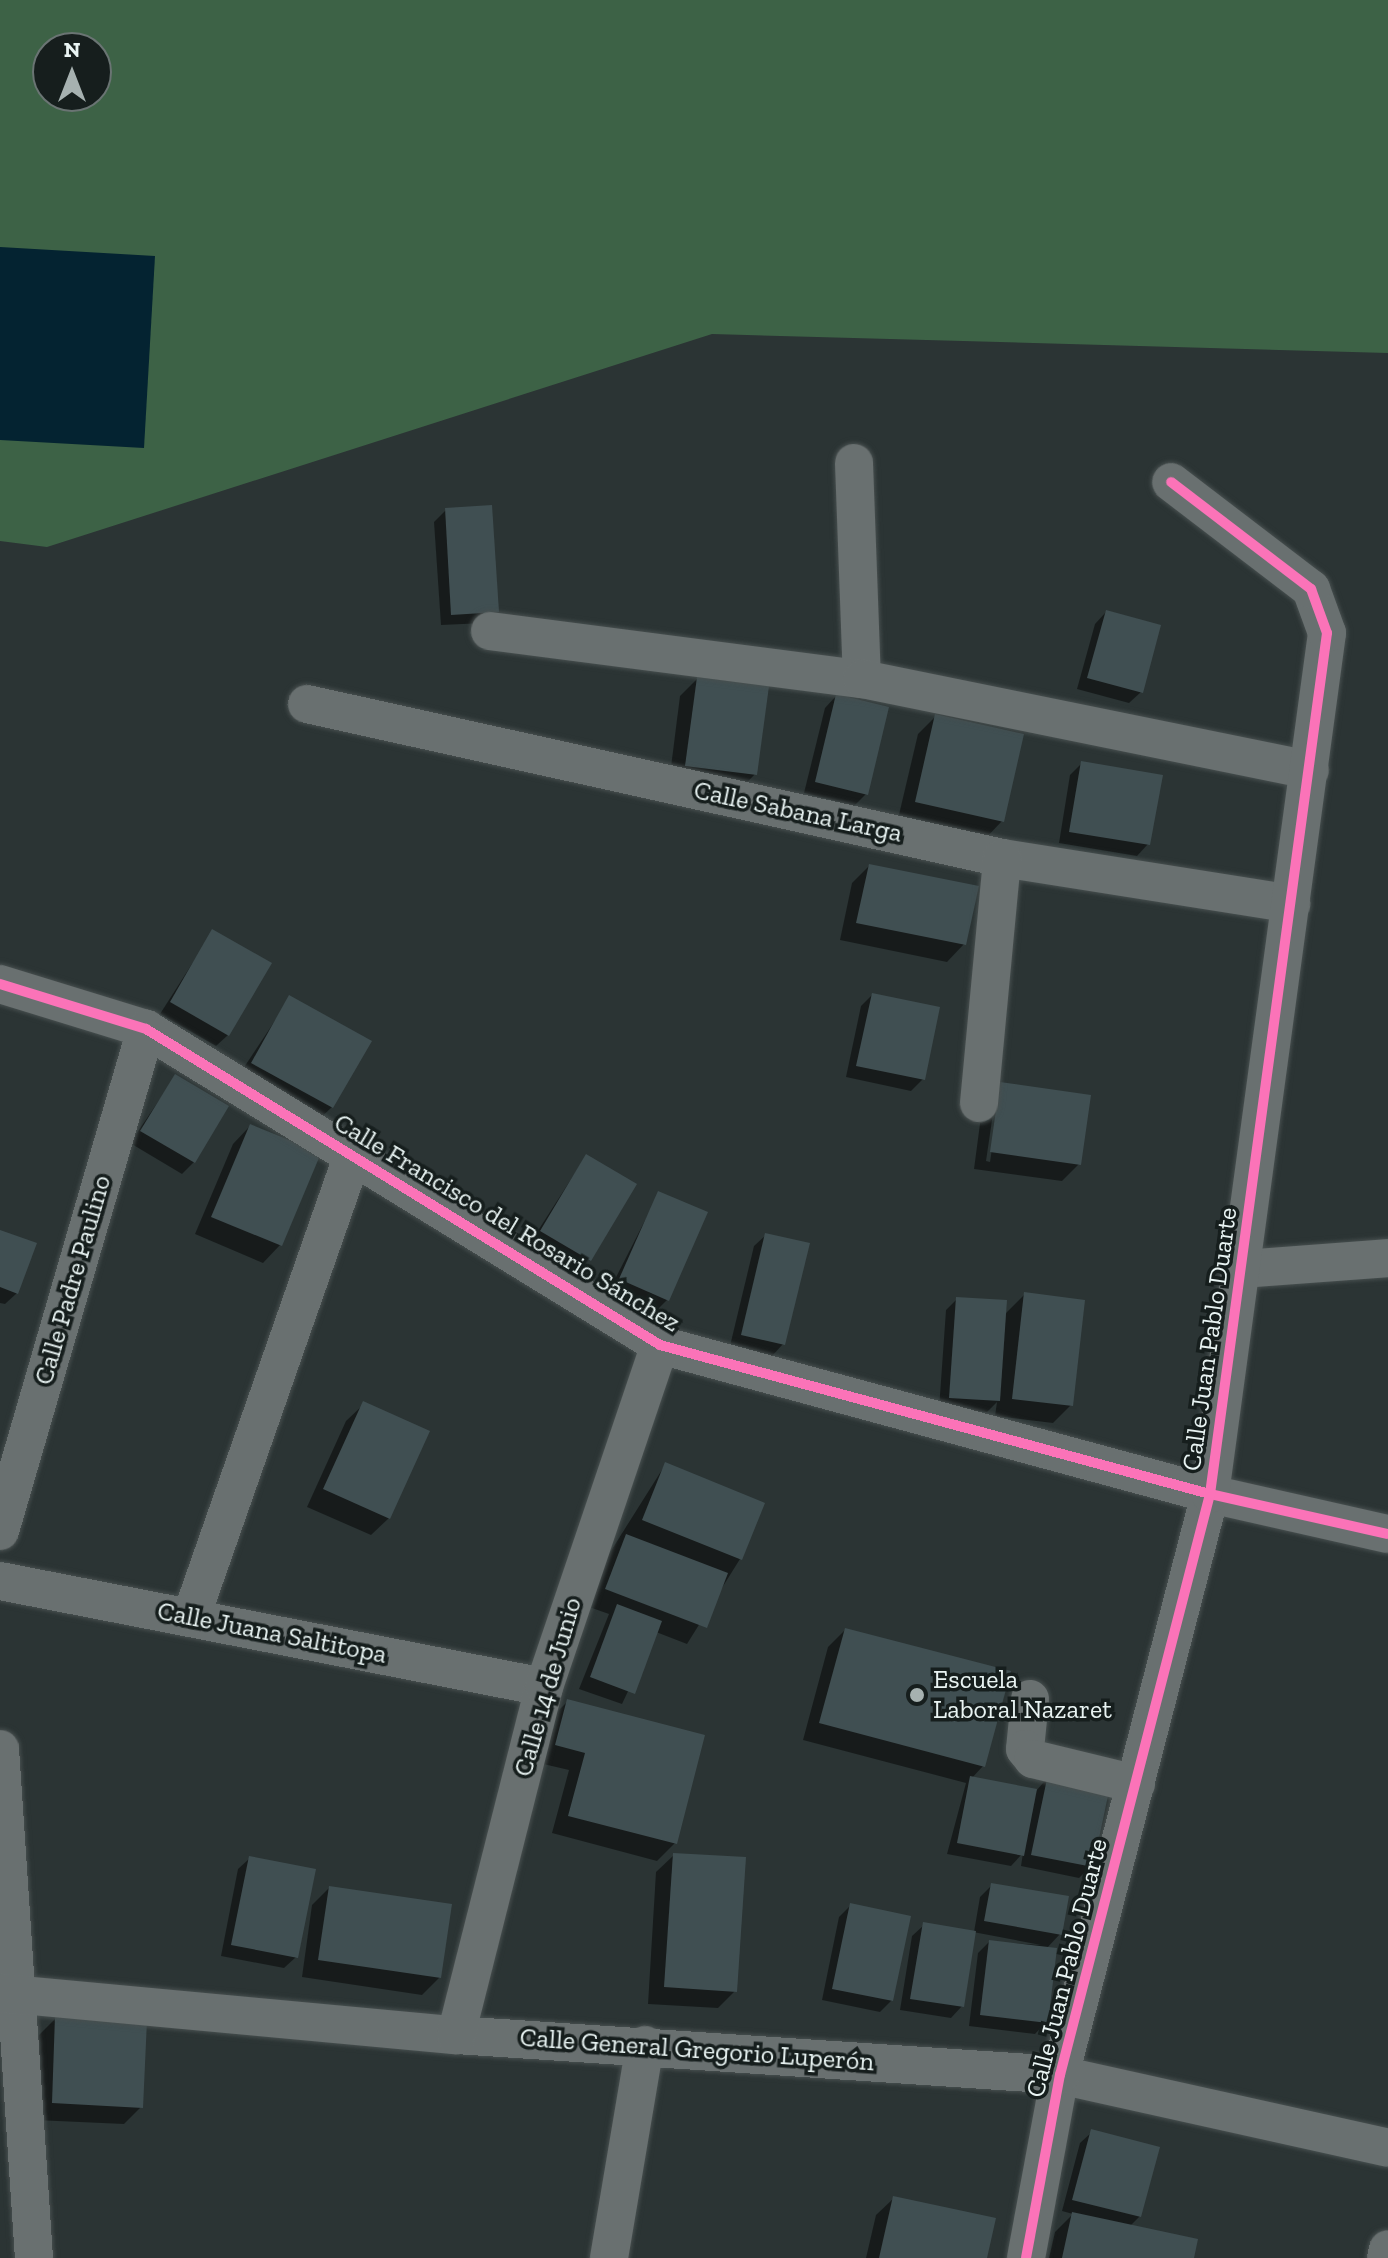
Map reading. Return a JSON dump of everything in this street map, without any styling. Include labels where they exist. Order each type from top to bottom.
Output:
[{"type":"street","points":[[854,463],[862,679]]},
{"type":"street","name":"Calle Juan Pablo Duarte","points":[[1026,2258],[1060,2075],[1210,1494],[1243,1269],[1327,633],[1322,609],[1311,589],[1171,482]]},
{"type":"street","points":[[490,631],[862,679],[1310,770]]},
{"type":"street","name":"Calle Sabana Larga","points":[[307,704],[1002,858],[1291,904]]},
{"type":"street","points":[[979,1103],[1002,858]]},
{"type":"street","name":"Calle Francisco del Rosario Sánchez","points":[[0,984],[146,1029],[660,1345],[1210,1494],[1388,1534]]},
{"type":"street","name":"Calle Padre Paulino","points":[[0,1531],[146,1029]]},
{"type":"street","points":[[191,1617],[352,1156]]},
{"type":"street","points":[[1243,1269],[1388,1258]]},
{"type":"street","name":"Calle 14 de Junio","points":[[456,2035],[544,1687],[660,1345]]},
{"type":"street","name":"Calle Juana Saltitopa","points":[[0,1581],[544,1687]]},
{"type":"street","points":[[1030,1699],[1025,1749],[1033,1759],[1136,1784]]},
{"type":"street","points":[[0,1749],[10,1993],[34,2258]]},
{"type":"street","name":"Calle General Gregorio Luperón","points":[[10,1993],[456,2035],[645,2045],[1060,2075],[1388,2148]]},
{"type":"street","points":[[609,2258],[645,2045]]},
{"type":"street","points":[[1386,2258],[1388,2249]]},
{"type":"green space","points":[[0,0],[1388,0],[1388,353],[712,334],[47,547],[0,541]]},
{"type":"water","points":[[0,247],[155,256],[144,448],[0,440]]},
{"type":"building","points":[[492,505],[499,612],[451,615],[445,508]]},
{"type":"building","points":[[1106,610],[1161,625],[1143,693],[1087,678]]},
{"type":"building","points":[[697,677],[769,686],[757,775],[685,766]]},
{"type":"building","points":[[836,694],[889,707],[868,795],[815,782]]},
{"type":"building","points":[[935,714],[1024,734],[1004,822],[915,802]]},
{"type":"building","points":[[1081,761],[1163,775],[1150,845],[1069,832]]},
{"type":"building","points":[[869,864],[979,886],[966,945],[856,923]]},
{"type":"building","points":[[212,929],[272,963],[229,1036],[170,1002]]},
{"type":"building","points":[[872,993],[940,1007],[925,1080],[856,1066]]},
{"type":"building","points":[[289,995],[372,1041],[333,1108],[251,1063]]},
{"type":"building","points":[[175,1074],[229,1106],[195,1163],[140,1131]]},
{"type":"building","points":[[1000,1082],[1091,1095],[1081,1165],[990,1152]]},
{"type":"building","points":[[250,1124],[321,1153],[282,1246],[211,1217]]},
{"type":"building","points":[[586,1154],[637,1184],[591,1261],[540,1231]]},
{"type":"building","points":[[658,1191],[708,1212],[669,1301],[619,1279]]},
{"type":"building","points":[[0,1230],[37,1243],[18,1294],[0,1287]]},
{"type":"building","points":[[765,1233],[810,1243],[785,1345],[741,1335]]},
{"type":"building","points":[[1024,1292],[1085,1300],[1073,1406],[1012,1399]]},
{"type":"building","points":[[956,1297],[1007,1300],[1000,1401],[949,1398]]},
{"type":"building","points":[[363,1401],[430,1431],[390,1519],[323,1489]]},
{"type":"building","points":[[665,1462],[765,1503],[742,1560],[642,1520]]},
{"type":"building","points":[[626,1534],[728,1573],[707,1628],[605,1589]]},
{"type":"building","points":[[617,1604],[662,1621],[635,1694],[590,1677]]},
{"type":"building","points":[[845,1628],[1011,1671],[985,1767],[819,1723]]},
{"type":"building","points":[[567,1699],[705,1735],[677,1844],[568,1816],[585,1753],[555,1745]]},
{"type":"building","points":[[1048,1774],[1110,1786],[1093,1867],[1031,1855]]},
{"type":"building","points":[[970,1776],[1037,1789],[1024,1856],[957,1843]]},
{"type":"building","points":[[673,1853],[746,1857],[737,1992],[664,1987]]},
{"type":"building","points":[[249,1856],[316,1869],[298,1958],[231,1945]]},
{"type":"building","points":[[991,1883],[1069,1896],[1062,1935],[984,1921]]},
{"type":"building","points":[[329,1886],[452,1904],[441,1978],[318,1960]]},
{"type":"building","points":[[850,1903],[911,1916],[893,2001],[832,1989]]},
{"type":"building","points":[[923,1922],[976,1931],[964,2007],[910,1999]]},
{"type":"building","points":[[989,1940],[1057,1948],[1048,2023],[980,2015]]},
{"type":"building","points":[[55,2016],[147,2020],[143,2108],[52,2103]]},
{"type":"building","points":[[1091,2129],[1160,2147],[1141,2217],[1072,2200]]},
{"type":"building","points":[[893,2196],[996,2218],[987,2258],[879,2258]]},
{"type":"building","points":[[1072,2212],[1198,2239],[1194,2258],[1062,2258]]},
{"type":"cycle path","points":[[1026,2258],[1060,2075],[1210,1494],[1327,633],[1311,589],[1171,482]]},
{"type":"cycle path","points":[[0,984],[146,1029],[660,1345],[1210,1494],[1388,1534]]},
{"type":"place","name":"Escuela Laboral Nazaret","points":[[917,1695]]}]
